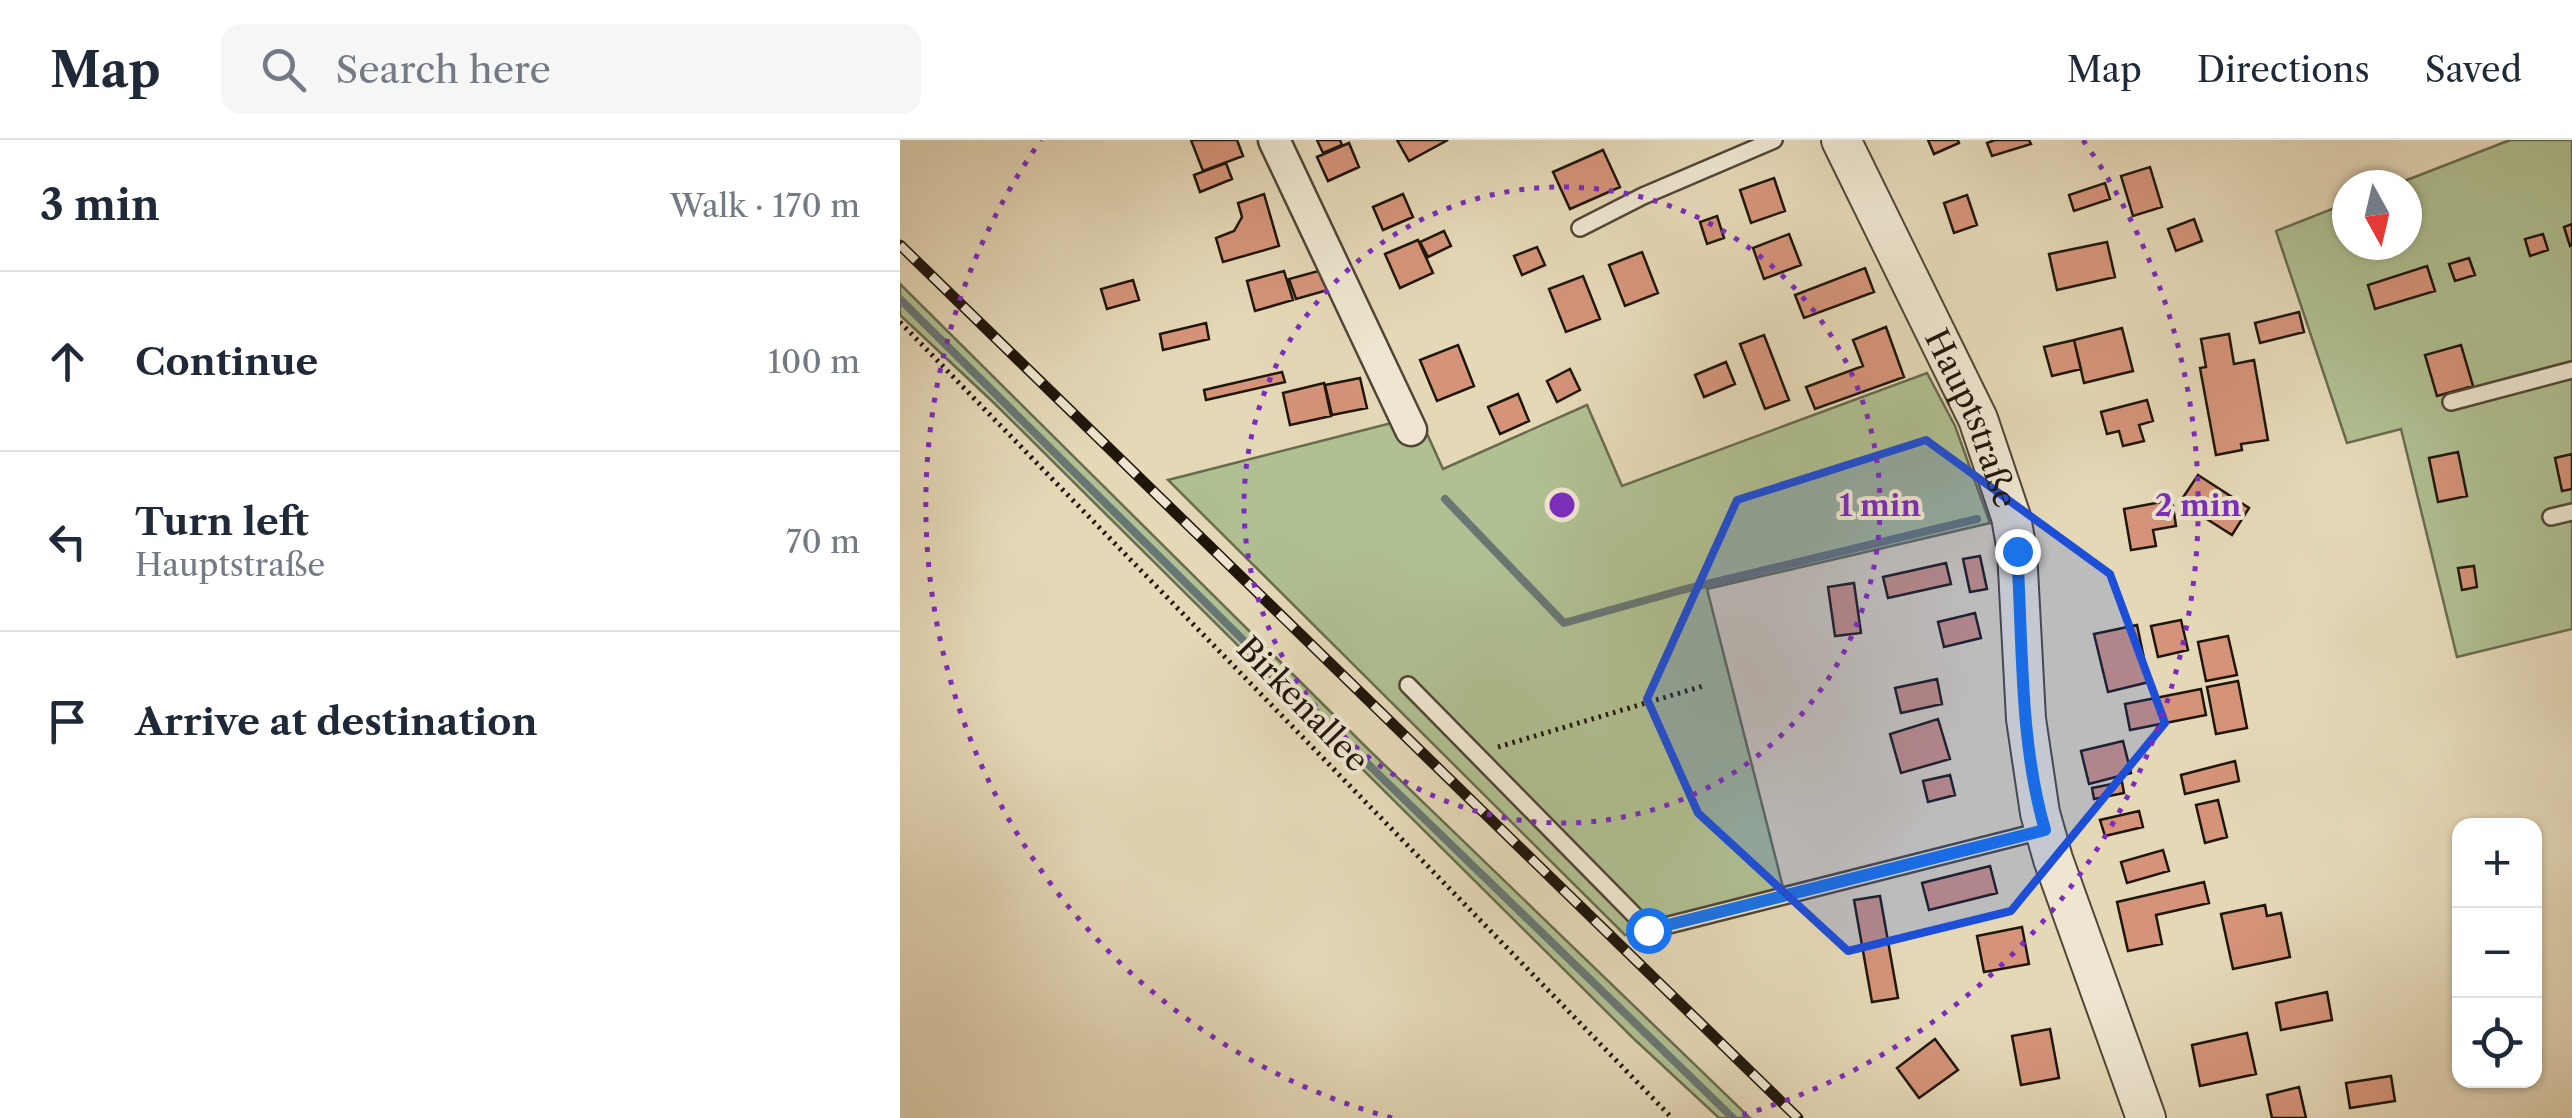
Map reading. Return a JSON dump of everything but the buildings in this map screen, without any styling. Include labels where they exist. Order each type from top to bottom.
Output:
[{"type":"street","points":[[1274,140],[1411,430]]},
{"type":"street","name":"Hauptstraße","points":[[1841,140],[1978,420],[2012,517],[2028,736],[2045,830],[2146,1118]]},
{"type":"lane","points":[[1580,228],[1642,196],[1774,140]]},
{"type":"lane","points":[[2451,402],[2572,370]]},
{"type":"lane","points":[[2550,517],[2572,512]]},
{"type":"lane","points":[[1408,685],[1648,930],[2045,830]]},
{"type":"path","name":"Birkenallee","points":[[900,322],[1672,1118]]},
{"type":"path","points":[[1476,754],[1703,686]]},
{"type":"highlighted area","points":[[1926,440],[2110,574],[2165,723],[2011,911],[1848,951],[1698,813],[1647,699],[1737,500]]},
{"type":"green space","points":[[2510,140],[2572,140],[2572,629],[2457,657],[2401,429],[2347,443],[2276,231],[2332,209],[2332,260],[2422,260],[2422,174]]},
{"type":"green space","points":[[900,284],[1368,749],[1750,1118],[1719,1118],[1633,1038],[993,402],[900,315]]},
{"type":"green space","points":[[1927,373],[1955,426],[1990,523],[1707,589],[1784,891],[1625,935],[1168,480],[1419,416],[1443,469],[1587,405],[1622,486]]},
{"type":"waterway","points":[[900,299],[1373,769],[1733,1118]]},
{"type":"waterway","points":[[1445,499],[1564,623],[1682,590],[1977,519]]},
{"type":"railway","points":[[900,245],[1798,1118]]},
{"type":"route","points":[[1648,930],[2045,830],[2026,719],[2017,551]]}]
